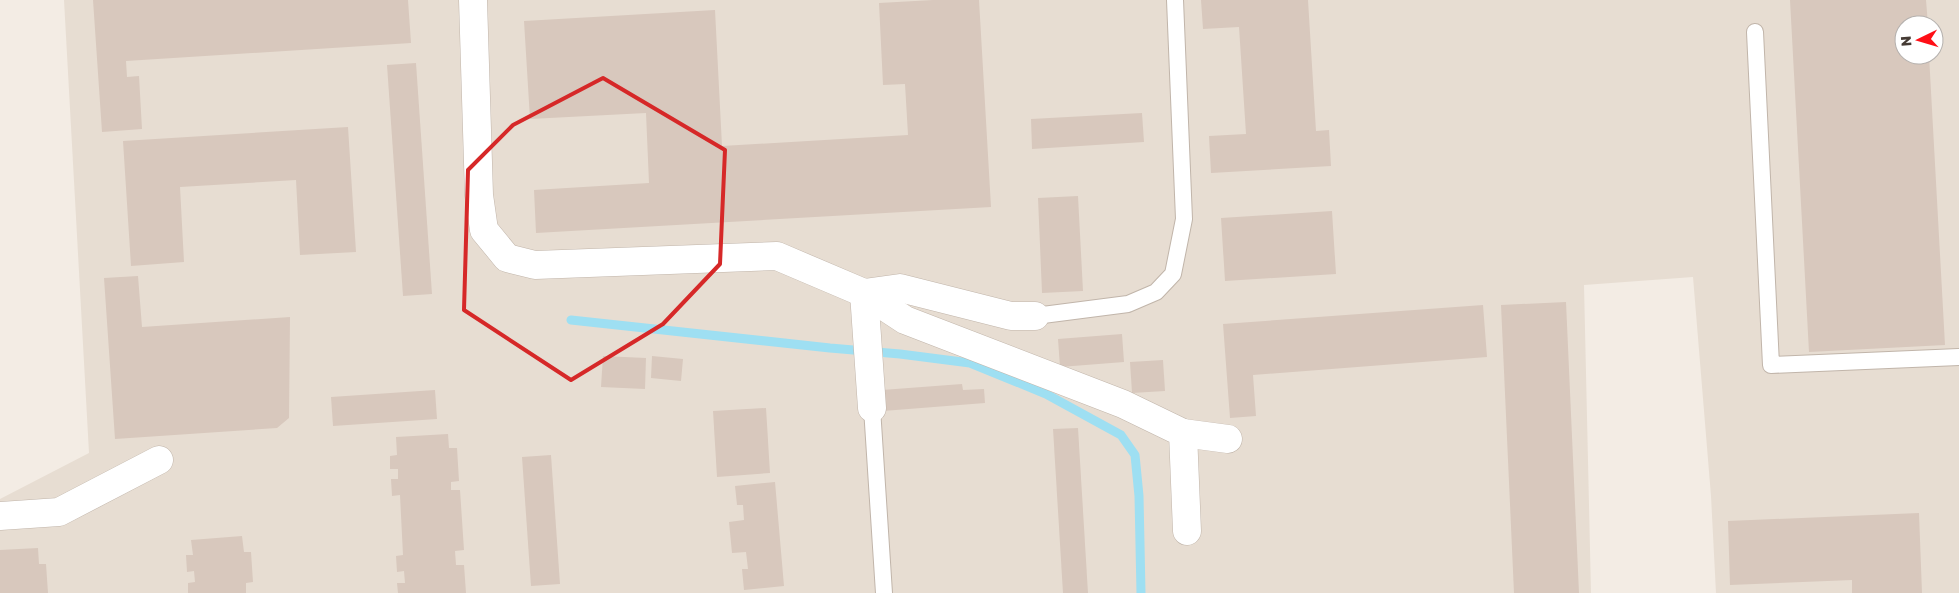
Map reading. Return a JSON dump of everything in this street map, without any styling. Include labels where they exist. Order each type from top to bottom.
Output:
[{"type":"street","points":[[472,0],[480,195],[484,230],[507,258],[534,265],[777,256],[864,293],[905,320],[1123,404],[1183,433],[1228,438]]},
{"type":"street","points":[[864,293],[900,288],[1010,316],[1035,316]]},
{"type":"street","points":[[864,293],[872,408]]},
{"type":"street","points":[[1183,433],[1187,532]]},
{"type":"street","points":[[0,516],[58,512],[159,460]]},
{"type":"lane","points":[[1035,316],[1128,304],[1156,292],[1173,274],[1184,219],[1175,0]]},
{"type":"lane","points":[[1755,32],[1771,365],[1959,357]]},
{"type":"lane","points":[[872,408],[884,593]]},
{"type":"highlighted area","points":[[603,78],[725,150],[720,264],[663,324],[571,380],[464,310],[468,170],[513,125]]},
{"type":"shaded area","points":[[64,0],[1959,0],[1959,593],[1716,593],[1711,496],[1693,277],[1584,285],[1591,593],[0,593],[0,499],[89,453]]},
{"type":"building","points":[[93,0],[408,0],[411,43],[126,61],[127,77],[139,76],[142,129],[102,132]]},
{"type":"building","points":[[979,0],[991,207],[536,233],[534,190],[649,183],[646,113],[530,119],[524,21],[715,10],[722,146],[908,135],[905,84],[883,85],[879,3]]},
{"type":"building","points":[[1201,0],[1308,0],[1316,131],[1329,130],[1331,166],[1211,173],[1209,136],[1246,134],[1239,27],[1203,29]]},
{"type":"building","points":[[1790,0],[1926,0],[1927,15],[1894,15],[1894,65],[1930,65],[1945,345],[1809,352]]},
{"type":"building","points":[[416,63],[432,294],[403,296],[387,65]]},
{"type":"building","points":[[1142,113],[1144,142],[1032,149],[1031,119]]},
{"type":"building","points":[[348,127],[356,252],[300,255],[296,180],[180,187],[184,262],[131,266],[123,141]]},
{"type":"building","points":[[1078,196],[1083,291],[1042,293],[1038,198]]},
{"type":"building","points":[[1332,211],[1336,274],[1225,281],[1221,218]]},
{"type":"building","points":[[138,276],[142,327],[290,317],[289,418],[277,428],[115,439],[104,278]]},
{"type":"building","points":[[1566,302],[1579,593],[1514,593],[1501,305]]},
{"type":"building","points":[[1483,305],[1487,357],[1253,375],[1256,416],[1230,418],[1223,324]]},
{"type":"building","points":[[1122,334],[1124,362],[1060,367],[1058,339]]},
{"type":"building","points":[[603,356],[646,358],[645,389],[601,387]]},
{"type":"building","points":[[652,356],[683,359],[681,381],[651,378]]},
{"type":"building","points":[[1163,360],[1165,391],[1132,393],[1130,362]]},
{"type":"building","points":[[962,384],[963,390],[984,389],[985,403],[883,411],[882,390]]},
{"type":"building","points":[[435,390],[437,419],[333,426],[331,397]]},
{"type":"building","points":[[766,408],[770,473],[717,477],[713,411]]},
{"type":"building","points":[[1078,428],[1088,593],[1063,593],[1053,429]]},
{"type":"building","points":[[448,434],[449,448],[457,448],[459,481],[451,482],[451,490],[460,490],[464,550],[455,551],[456,565],[464,565],[466,593],[398,593],[397,583],[405,583],[404,571],[397,572],[396,556],[403,555],[400,495],[392,496],[391,479],[398,479],[398,469],[390,469],[390,456],[397,455],[396,437]]},
{"type":"building","points":[[551,455],[560,584],[531,586],[522,457]]},
{"type":"building","points":[[775,482],[784,586],[744,590],[742,569],[748,569],[746,552],[732,553],[729,522],[744,520],[743,505],[737,505],[735,486]]},
{"type":"building","points":[[1919,513],[1922,593],[1852,593],[1852,580],[1730,585],[1728,521]]},
{"type":"building","points":[[242,536],[244,552],[251,552],[253,582],[246,583],[246,593],[188,593],[188,583],[195,582],[194,571],[187,572],[186,555],[193,555],[191,540]]},
{"type":"building","points":[[38,548],[39,564],[46,564],[48,593],[0,593],[0,550]]},
{"type":"waterway","points":[[571,320],[970,363],[1046,394],[1121,435],[1135,455],[1139,496],[1141,593]]}]
